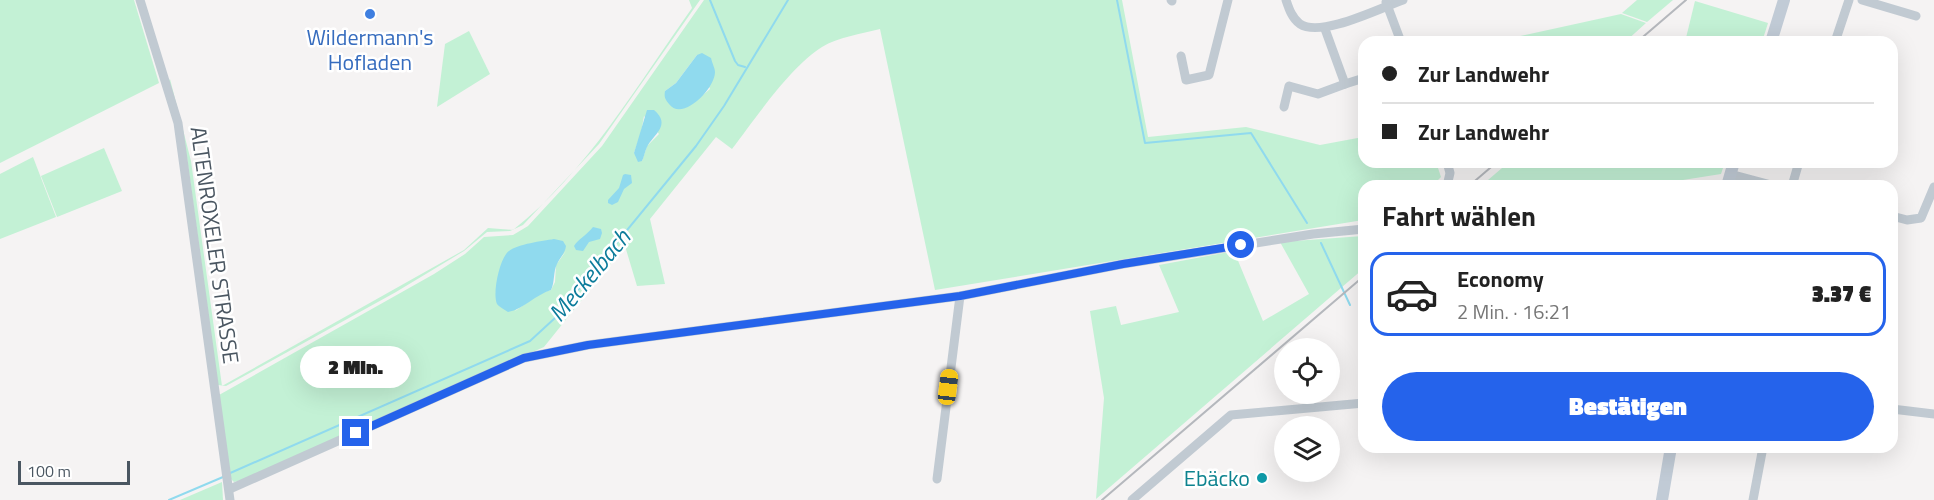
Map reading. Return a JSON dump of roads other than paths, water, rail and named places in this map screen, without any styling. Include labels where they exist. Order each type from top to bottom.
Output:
[{"type":"main road","points":[[1773,36],[1784,0]]},
{"type":"main road","points":[[1662,500],[1670,453]]},
{"type":"street","name":"ALTENROXELER STRASSE","points":[[140,0],[178,123],[230,485],[230,500]]},
{"type":"street","points":[[1181,56],[1186,80],[1209,75],[1228,0]]},
{"type":"street","points":[[1286,0],[1291,13],[1299,23],[1310,28],[1325,28],[1387,3],[1403,0]]},
{"type":"street","points":[[1837,36],[1849,0]]},
{"type":"street","points":[[1862,0],[1916,16]]},
{"type":"street","points":[[1387,3],[1399,36]]},
{"type":"street","points":[[1325,28],[1344,84]]},
{"type":"street","points":[[1284,107],[1288,86],[1318,94],[1358,80]]},
{"type":"street","points":[[1730,174],[1752,180]]},
{"type":"street","points":[[1898,218],[1906,220],[1921,218],[1934,187]]},
{"type":"street","points":[[230,485],[524,358],[600,343],[960,296],[1123,264],[1312,234],[1358,230]]},
{"type":"street","points":[[937,479],[960,296]]},
{"type":"street","points":[[1132,500],[1231,415],[1358,404]]},
{"type":"street","points":[[1898,410],[1934,414]]},
{"type":"street","points":[[1753,500],[1762,453]]},
{"type":"water","points":[[702,53],[711,58],[715,70],[714,79],[697,101],[682,109],[675,108],[666,99],[665,91],[676,83],[697,55]]},
{"type":"water","points":[[647,110],[654,110],[659,115],[661,125],[660,130],[647,147],[642,161],[638,162],[634,153]]},
{"type":"water","points":[[625,174],[631,175],[632,183],[624,189],[618,202],[612,205],[608,203],[619,188]]},
{"type":"water","points":[[593,227],[601,229],[600,239],[589,242],[583,251],[576,250],[574,246]]},
{"type":"water","points":[[554,239],[563,241],[566,246],[556,267],[551,290],[508,312],[499,306],[496,299],[496,284],[503,260],[509,251],[518,246]]},
{"type":"waterway","points":[[710,0],[735,61],[738,65],[745,67]]},
{"type":"waterway","name":"Meckelbach","points":[[228,474],[530,341],[555,318],[696,146],[724,106],[788,0]]},
{"type":"waterway","points":[[1117,0],[1145,143],[1251,133],[1307,223]]},
{"type":"waterway","points":[[1321,243],[1350,305]]},
{"type":"waterway","name":"Meckelbach","points":[[169,500],[223,477]]},
{"type":"railway","points":[[1644,36],[1686,0]]},
{"type":"railway","points":[[1476,180],[1490,168]]},
{"type":"railway","points":[[1102,500],[1358,281]]},
{"type":"place","name":"Wildermann's Hofladen","points":[[370,14]]},
{"type":"place","name":"Ebäcko","points":[[1262,478]]}]
